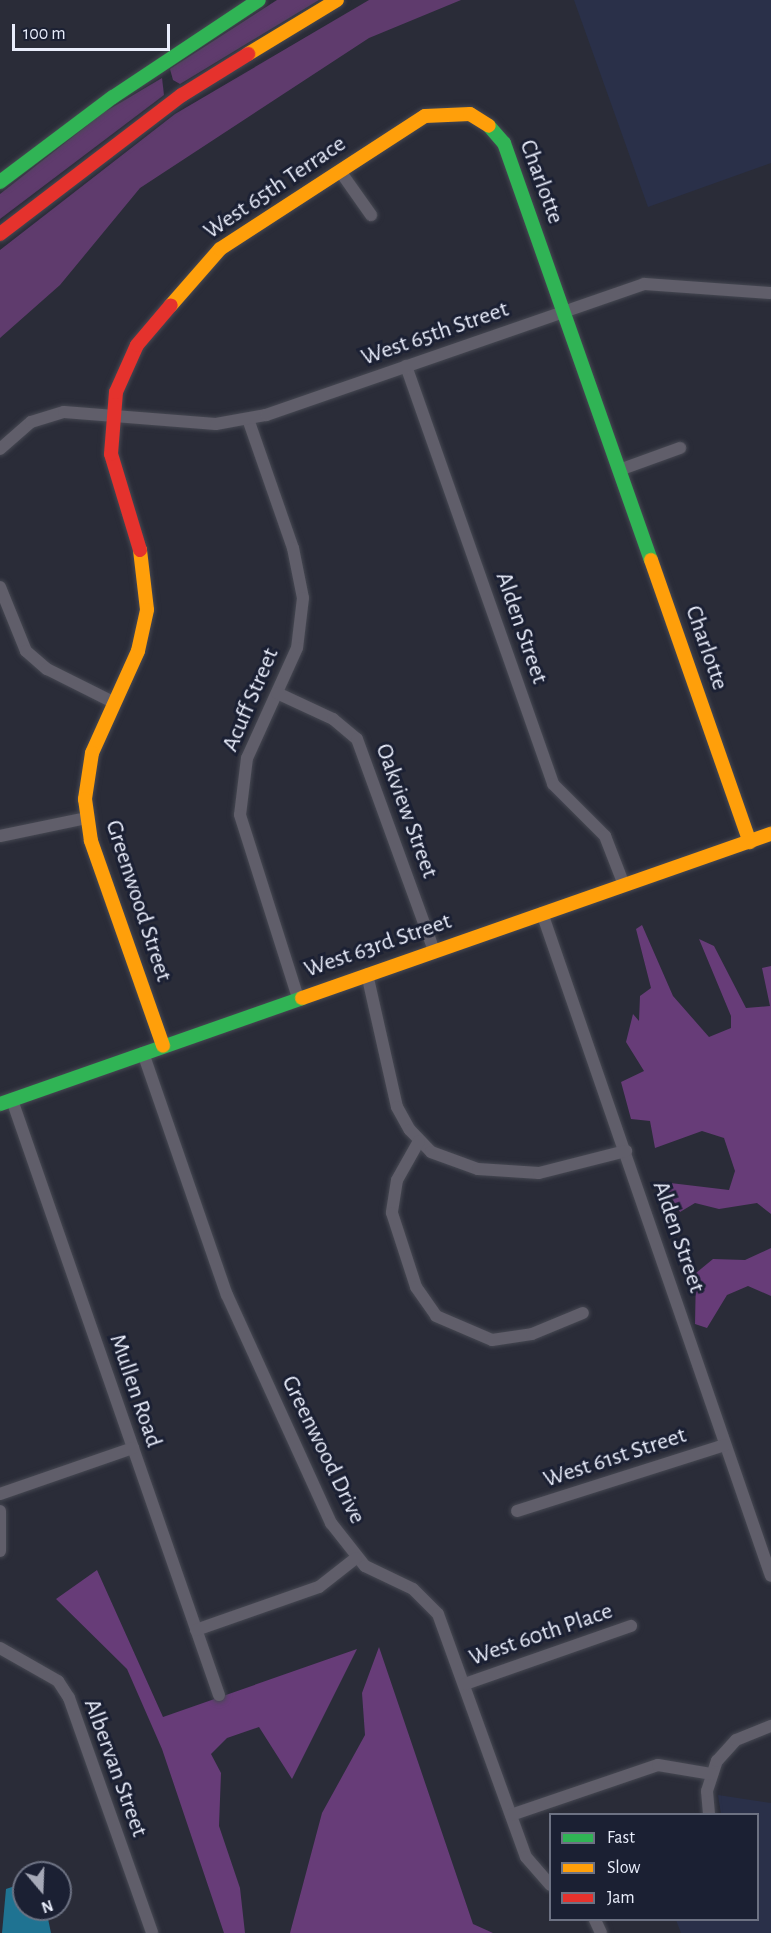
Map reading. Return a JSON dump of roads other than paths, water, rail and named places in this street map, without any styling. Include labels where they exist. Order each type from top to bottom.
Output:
[{"type":"main road","points":[[0,182],[113,97],[259,0]]},
{"type":"main road","points":[[0,234],[182,95],[337,0]]},
{"type":"main road","name":"West 65th Terrace","points":[[113,415],[131,355],[200,267],[425,116],[450,111],[483,120]]},
{"type":"main road","name":"Charlotte","points":[[483,120],[509,153],[750,842]]},
{"type":"main road","name":"Greenwood Street","points":[[113,415],[111,454],[144,563],[147,610],[138,651],[113,702],[87,774],[87,818],[163,1046]]},
{"type":"main road","name":"West 63rd Street","points":[[6,1102],[434,950],[771,834]]},
{"type":"street","points":[[340,171],[371,215]]},
{"type":"street","name":"West 65th Street","points":[[113,415],[216,424],[248,419],[564,311],[657,282],[771,292]]},
{"type":"street","name":"Alden Street","points":[[406,366],[554,784],[604,836],[624,885]]},
{"type":"street","points":[[0,448],[23,428],[48,416],[113,415]]},
{"type":"street","name":"Acuff Street","points":[[248,419],[293,548],[303,598],[297,648],[247,758],[240,815],[298,998]]},
{"type":"street","points":[[619,470],[680,448]]},
{"type":"street","points":[[0,587],[26,651],[48,669],[113,702]]},
{"type":"street","name":"Oakview Street","points":[[277,693],[333,720],[357,740],[434,950]]},
{"type":"street","points":[[0,836],[87,818]]},
{"type":"street","name":"Alden Street","points":[[542,913],[771,1576]]},
{"type":"street","points":[[367,974],[395,1098],[419,1141],[464,1166],[539,1173],[626,1151]]},
{"type":"street","name":"Greenwood Drive","points":[[143,1053],[251,1353],[331,1523],[356,1558],[427,1600],[446,1630],[526,1857],[549,1884]]},
{"type":"street","name":"Mullen Road","points":[[6,1102],[133,1448],[219,1695]]},
{"type":"street","points":[[419,1141],[397,1180],[392,1213],[416,1287],[436,1316],[492,1340],[532,1334],[583,1313]]},
{"type":"street","name":"West 61st Street","points":[[517,1511],[725,1445]]},
{"type":"street","points":[[0,1494],[133,1448]]},
{"type":"street","points":[[0,1511],[0,1551]]},
{"type":"street","points":[[196,1630],[319,1587],[356,1558]]},
{"type":"street","name":"West 60th Place","points":[[465,1684],[631,1626]]},
{"type":"street","name":"Albervan Street","points":[[0,1648],[58,1680],[69,1698],[152,1933]]},
{"type":"street","points":[[709,1813],[712,1774],[736,1740],[771,1725]]},
{"type":"street","points":[[511,1815],[657,1765],[712,1774]]}]
